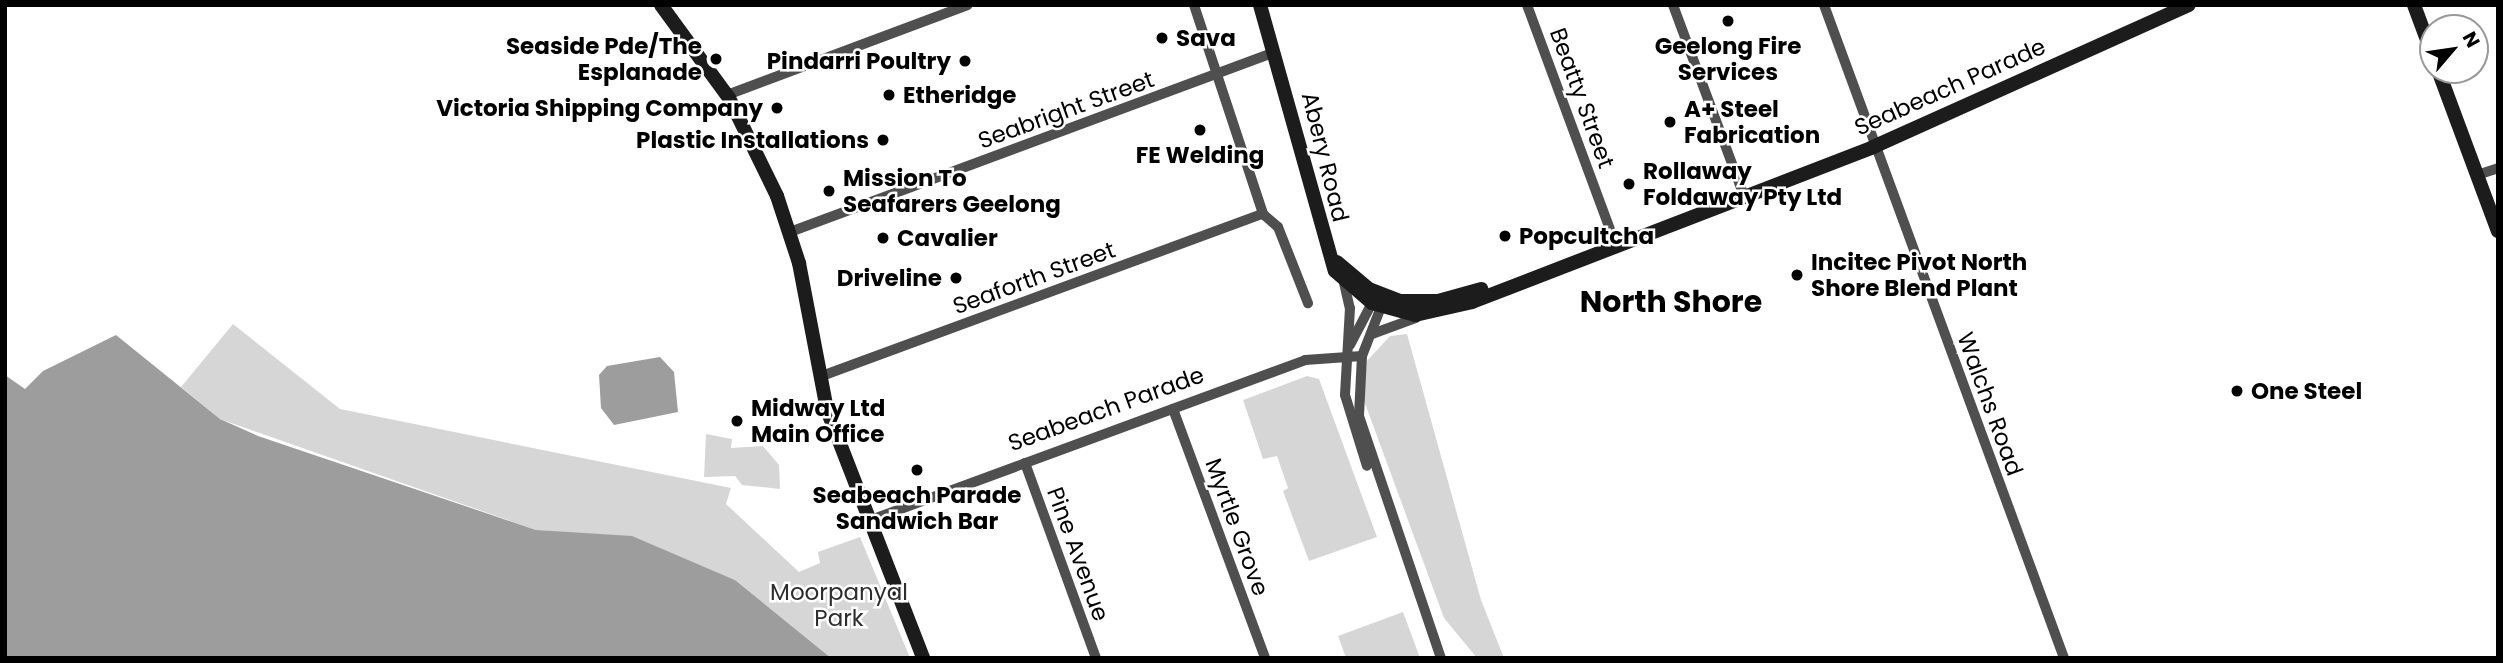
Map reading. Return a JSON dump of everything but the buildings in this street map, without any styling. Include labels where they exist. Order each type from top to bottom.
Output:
[{"type":"main road","points":[[661,5],[727,95],[790,232],[819,377],[868,521],[923,658]]},
{"type":"main road","name":"Abery Road","points":[[1260,5],[1275,52],[1322,236],[1344,282],[1378,302]]},
{"type":"main road","name":"Seabeach Parade","points":[[1322,236],[1347,272],[1378,302],[1434,314],[1873,147],[2189,5]]},
{"type":"main road","points":[[2443,84],[2498,231]]},
{"type":"main road","name":"Seabeach Parade","points":[[1378,302],[1429,302],[1530,276]]},
{"type":"street","points":[[727,95],[968,5]]},
{"type":"street","points":[[1194,5],[1263,214],[1278,227],[1308,303]]},
{"type":"street","name":"Beatty Street","points":[[1527,5],[1615,243]]},
{"type":"street","points":[[1673,5],[1744,196]]},
{"type":"street","name":"Walchs Road","points":[[1824,5],[1873,147],[2064,658]]},
{"type":"street","name":"Seabright Street","points":[[790,232],[1275,52]]},
{"type":"street","points":[[2477,176],[2498,168]]},
{"type":"street","name":"Seaforth Street","points":[[819,377],[1263,214]]},
{"type":"street","points":[[1344,282],[1350,308],[1346,356],[1350,417],[1441,658]]},
{"type":"street","points":[[1346,356],[1378,302]]},
{"type":"street","points":[[1378,302],[1362,356],[1359,416],[1386,508]]},
{"type":"street","points":[[1367,340],[1390,323],[1434,314]]},
{"type":"street","name":"Seabeach Parade","points":[[868,521],[1305,360],[1362,356]]},
{"type":"street","name":"Myrtle Grove","points":[[1173,409],[1265,658]]},
{"type":"street","name":"Pine Avenue","points":[[1025,463],[1096,658]]},
{"type":"green space","name":"Moorpanyal Park","points":[[233,324],[340,409],[731,488],[726,504],[799,572],[820,563],[818,552],[860,537],[910,658],[831,658],[735,580],[638,539],[536,530],[220,419],[181,387]]},
{"type":"green space","points":[[1407,334],[1481,600],[1504,658],[1477,658],[1444,618],[1363,398],[1367,361],[1390,336]]},
{"type":"green space","points":[[1307,376],[1319,379],[1377,537],[1309,561],[1283,491],[1288,488],[1277,456],[1263,459],[1243,400]]},
{"type":"green space","points":[[706,434],[732,439],[731,448],[763,446],[779,465],[780,489],[742,485],[735,476],[704,477]]},
{"type":"green space","points":[[1403,612],[1420,658],[1346,658],[1338,636]]},
{"type":"shaded area","points":[[116,335],[220,419],[258,436],[536,530],[632,536],[735,580],[831,658],[5,658],[5,375],[25,389],[43,371]]},
{"type":"shaded area","points":[[660,357],[674,372],[678,412],[614,425],[601,408],[599,375],[607,366]]},
{"type":"place","name":"Geelong Fire Services","points":[[1728,21]]},
{"type":"place","name":"Sava","points":[[1162,38]]},
{"type":"place","name":"Seaside Pde/The Esplanade","points":[[716,59]]},
{"type":"place","name":"Pindarri Poultry","points":[[965,61]]},
{"type":"place","name":"Etheridge","points":[[889,95]]},
{"type":"place","name":"Victoria Shipping Company","points":[[777,108]]},
{"type":"place","name":"A+ Steel Fabrication","points":[[1670,122]]},
{"type":"place","name":"FE Welding","points":[[1200,130]]},
{"type":"place","name":"Plastic Installations","points":[[883,140]]},
{"type":"place","name":"Rollaway Foldaway Pty Ltd","points":[[1629,184]]},
{"type":"place","name":"Mission To Seafarers Geelong","points":[[829,191]]},
{"type":"place","name":"Popcultcha","points":[[1505,236]]},
{"type":"place","name":"Cavalier","points":[[883,238]]},
{"type":"place","name":"Incitec Pivot North Shore Blend Plant","points":[[1797,275]]},
{"type":"place","name":"Driveline","points":[[956,278]]},
{"type":"place","name":"One Steel","points":[[2237,391]]},
{"type":"place","name":"Midway Ltd Main Office","points":[[737,421]]},
{"type":"place","name":"Seabeach Parade Sandwich Bar","points":[[917,470]]},
{"type":"district","name":"North Shore","points":[[1671,302]]}]
